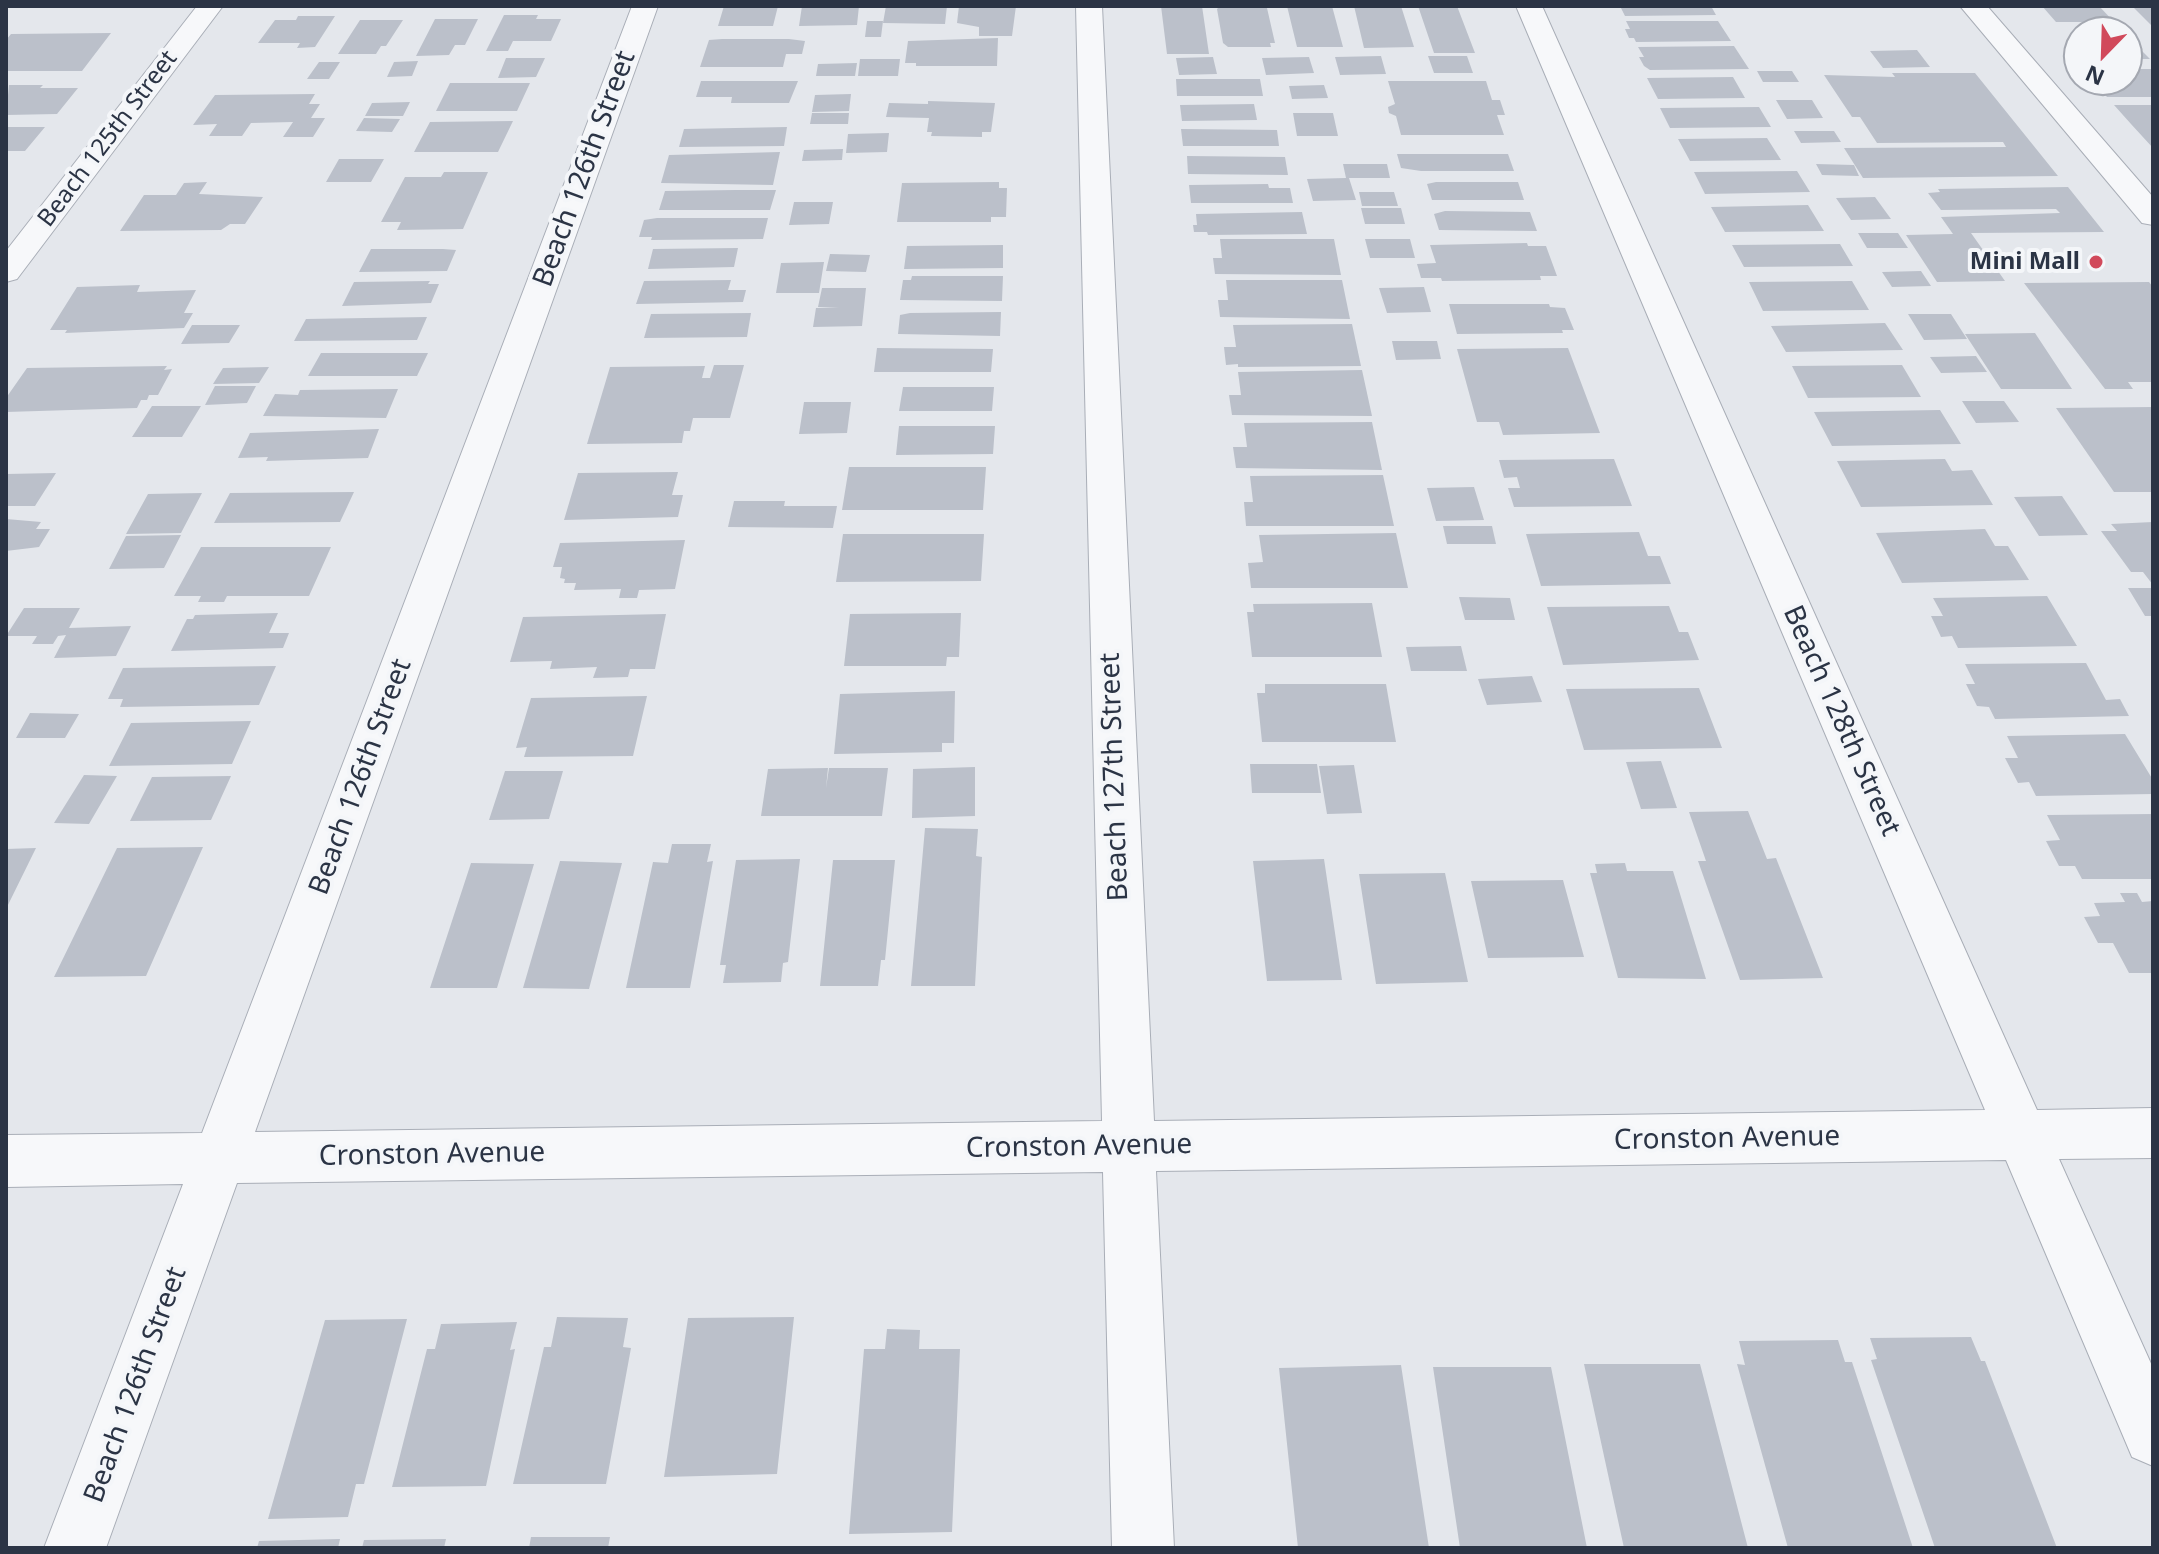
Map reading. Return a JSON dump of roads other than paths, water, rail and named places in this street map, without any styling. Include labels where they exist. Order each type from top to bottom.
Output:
[{"type":"street","name":"Beach 125th Street","points":[[6,272],[210,6]]},
{"type":"street","name":"Beach 126th Street","points":[[75,1548],[645,6]]},
{"type":"street","name":"Beach 127th Street","points":[[1089,6],[1143,1548]]},
{"type":"street","name":"Beach 128th Street","points":[[1529,6],[2153,1436]]},
{"type":"street","points":[[1973,6],[2153,216]]},
{"type":"street","name":"Cronston Avenue","points":[[6,1161],[2153,1133]]},
{"type":"place","name":"Mini Mall","points":[[2096,262]]}]
